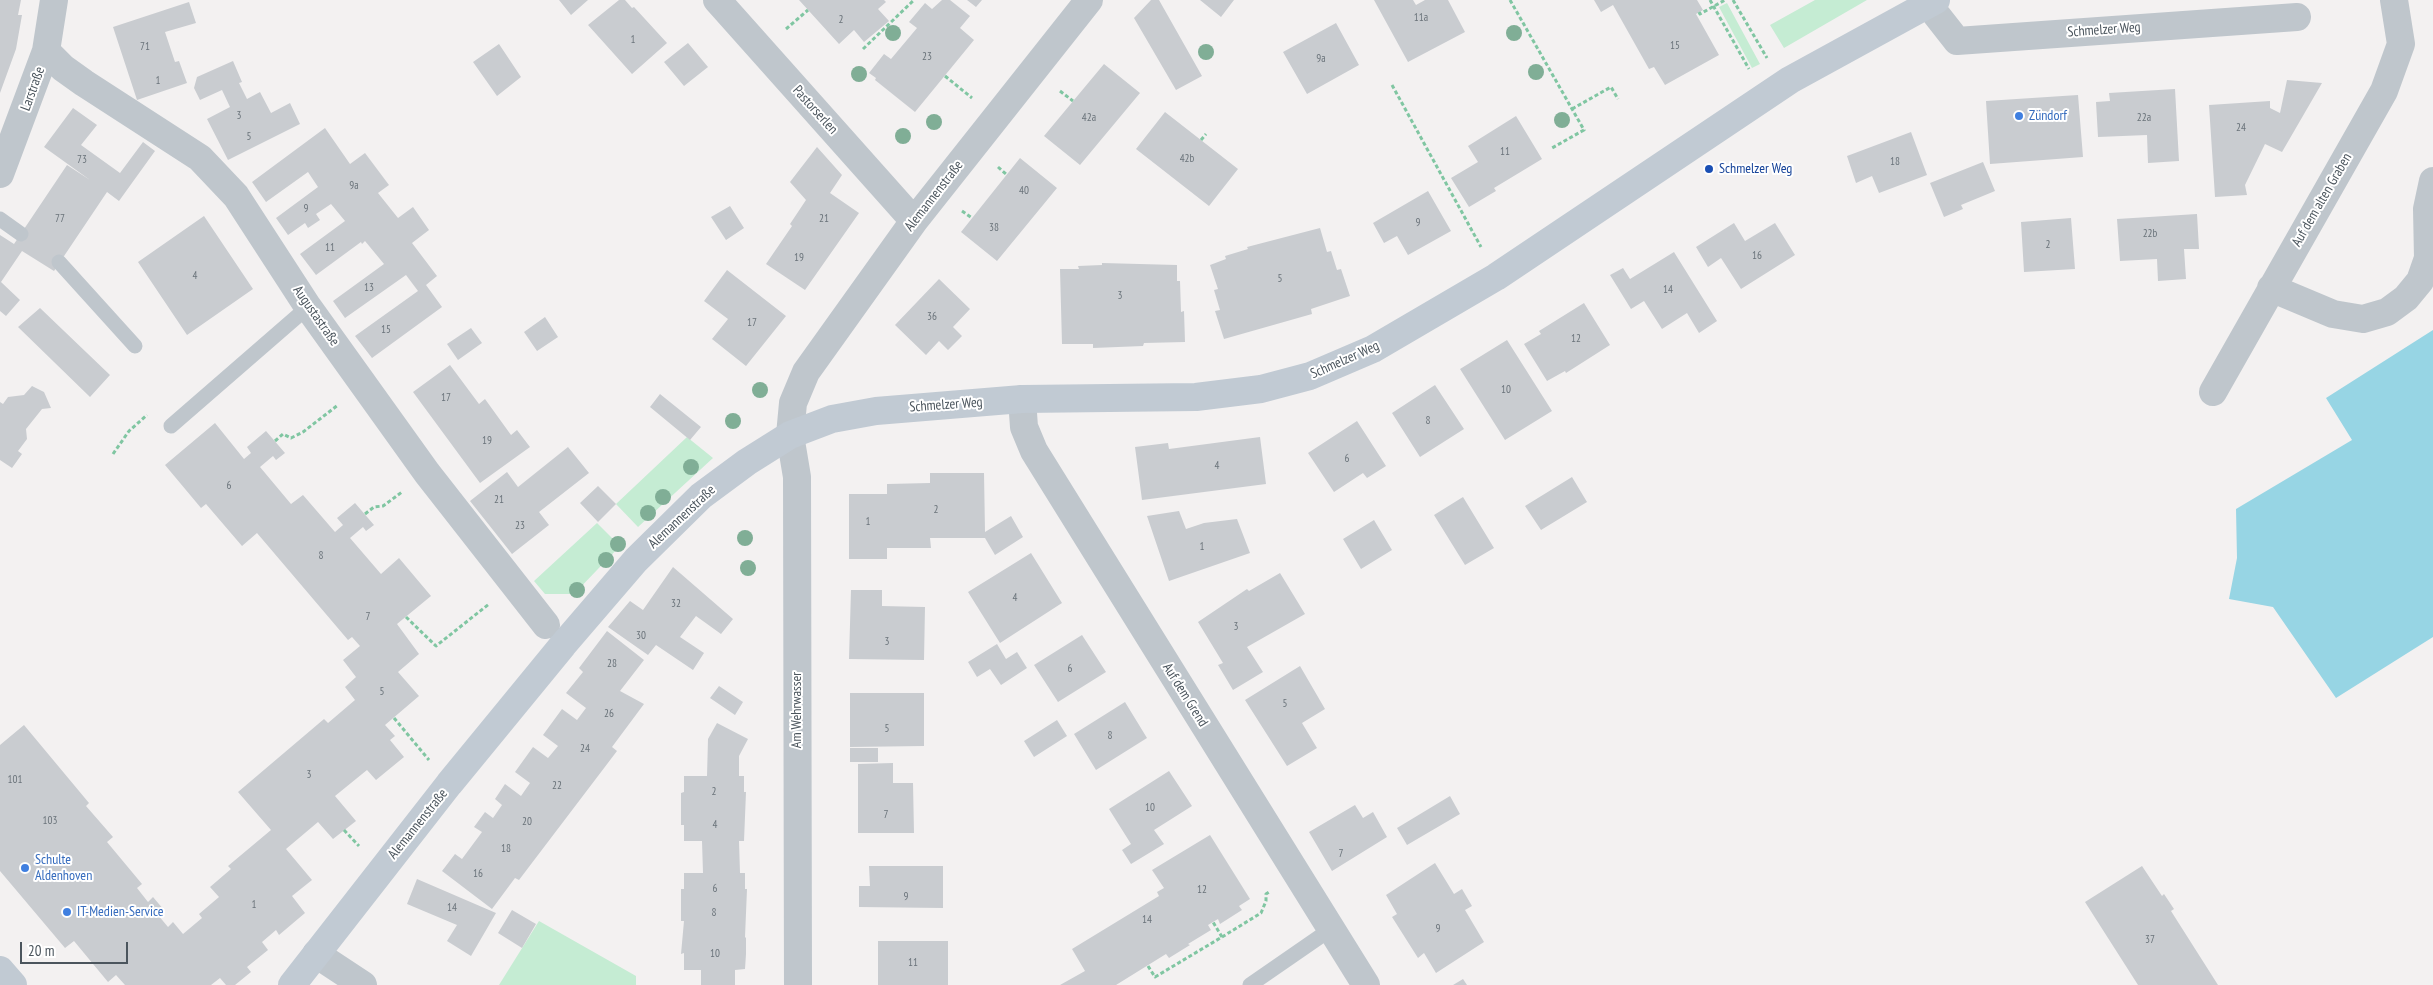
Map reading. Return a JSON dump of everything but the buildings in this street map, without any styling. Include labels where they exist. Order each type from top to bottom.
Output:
[{"type":"street","name":"Larstraße","points":[[0,174],[46,51],[54,0]]},
{"type":"street","name":"Pastorserlen","points":[[716,0],[914,220]]},
{"type":"street","name":"Alemannenstraße","points":[[292,985],[494,730],[636,560],[701,496],[747,462],[790,435],[793,403],[806,372],[914,220],[1089,0]]},
{"type":"street","name":"Auf dem alten Graben","points":[[2213,392],[2384,91],[2401,44],[2394,0]]},
{"type":"street","name":"Schmelzer Weg","points":[[790,435],[832,419],[876,410],[1022,399],[1196,397],[1287,384],[1373,349],[1496,277],[1774,91],[1932,2],[1957,41],[2297,17]]},
{"type":"street","name":"Augustastraße","points":[[46,51],[63,68],[186,149],[216,173],[236,196],[308,307],[365,384],[427,474],[546,625]]},
{"type":"street","points":[[2271,288],[2333,314],[2363,319],[2387,312],[2406,298],[2420,281],[2428,258],[2427,209],[2433,181]]},
{"type":"street","name":"Auf dem Grend","points":[[1022,399],[1024,427],[1034,451],[1366,985]]},
{"type":"street","name":"Am Wehrwasser","points":[[790,435],[797,477],[798,985]]},
{"type":"street","points":[[316,954],[364,985]]},
{"type":"street","points":[[0,970],[13,985]]},
{"type":"lane","points":[[0,219],[20,234]]},
{"type":"lane","points":[[60,262],[135,346]]},
{"type":"lane","points":[[171,426],[308,307]]},
{"type":"lane","points":[[1250,985],[1331,928]]},
{"type":"path","points":[[863,49],[914,0]]},
{"type":"path","points":[[1510,0],[1584,130],[1552,148]]},
{"type":"path","points":[[1710,0],[1774,91]]},
{"type":"path","points":[[1699,12],[1700,14],[1725,0]]},
{"type":"path","points":[[1734,0],[1774,91]]},
{"type":"path","points":[[781,33],[808,10]]},
{"type":"path","points":[[945,76],[975,100]]},
{"type":"path","points":[[1392,84],[1496,277]]},
{"type":"path","points":[[1572,109],[1611,87],[1618,99]]},
{"type":"path","points":[[1201,140],[1206,134]]},
{"type":"path","points":[[274,441],[282,434],[291,438],[303,432],[365,384]]},
{"type":"path","points":[[365,514],[374,507],[383,506],[427,474]]},
{"type":"path","points":[[406,616],[436,646],[514,585]]},
{"type":"path","points":[[394,718],[435,766]]},
{"type":"path","points":[[1148,966],[1155,977],[1222,937],[1260,912],[1266,901],[1266,894],[1297,876]]},
{"type":"path","points":[[1213,922],[1222,937]]},
{"type":"green space","points":[[1815,0],[1867,0],[1784,48],[1770,25]]},
{"type":"green space","points":[[1727,3],[1760,64],[1752,68],[1719,7]]},
{"type":"green space","points":[[687,437],[713,458],[638,527],[616,504]]},
{"type":"green space","points":[[597,523],[620,546],[574,594],[545,594],[534,581]]},
{"type":"green space","points":[[539,921],[636,976],[636,985],[499,985]]},
{"type":"water","points":[[2433,330],[2433,637],[2336,698],[2273,607],[2229,599],[2237,558],[2236,509],[2352,440],[2326,398]]},
{"type":"place","name":"Zündorf","points":[[2019,116]]},
{"type":"place","name":"Schmelzer Weg","points":[[1709,169]]},
{"type":"place","name":"Schulte Aldenhoven","points":[[25,868]]},
{"type":"place","name":"IT-Medien-Service","points":[[67,912]]}]
